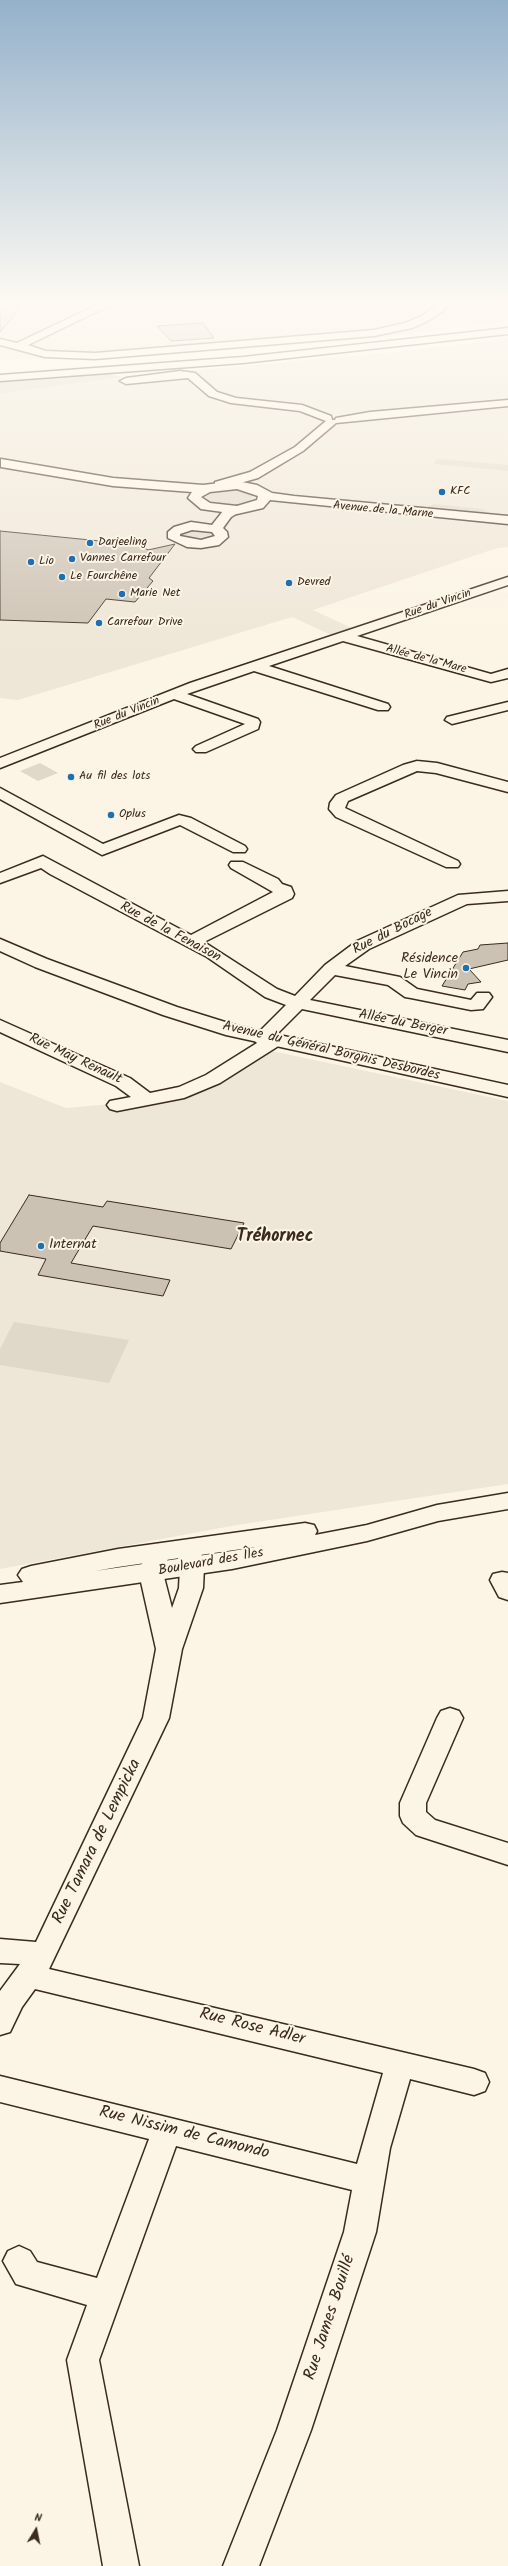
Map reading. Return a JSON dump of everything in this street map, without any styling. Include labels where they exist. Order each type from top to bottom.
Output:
[{"type":"main road","points":[[0,465],[198,494],[220,485],[252,481],[262,500],[236,510],[206,506],[198,494]]},
{"type":"main road","name":"Avenue de la Marne","points":[[262,500],[294,500],[508,520]]},
{"type":"main road","name":"Avenue de la Marne","points":[[262,500],[508,524]]},
{"type":"main road","name":"Avenue du Général Borgnis Desbordes","points":[[0,944],[42,963],[170,1011],[268,1040],[508,1091]]},
{"type":"main road","name":"Boulevard des Îles","points":[[0,1594],[348,1524],[419,1517],[508,1501]]},
{"type":"main road","name":"Boulevard des Îles","points":[[0,1580],[154,1563]]},
{"type":"street","points":[[252,481],[299,449],[333,420]]},
{"type":"street","points":[[198,526],[215,529],[221,532],[222,537],[208,543],[187,543],[174,538],[174,532],[178,530],[203,524],[209,512],[206,506]]},
{"type":"street","points":[[215,529],[227,514],[236,510]]},
{"type":"street","name":"Rue du Vincin","points":[[0,763],[254,666],[508,581]]},
{"type":"street","name":"Allée de la Mare","points":[[344,637],[491,678]]},
{"type":"street","points":[[254,666],[383,707]]},
{"type":"street","points":[[491,678],[508,673]]},
{"type":"street","points":[[491,678],[508,690]]},
{"type":"street","points":[[175,695],[254,722],[253,726],[201,749]]},
{"type":"street","points":[[452,720],[508,706]]},
{"type":"street","points":[[452,864],[342,814],[337,809],[338,803],[342,798],[408,768],[417,766],[437,768],[508,787]]},
{"type":"street","points":[[0,793],[102,850],[179,820],[185,821],[238,857],[272,883],[275,893],[269,903],[190,942]]},
{"type":"street","name":"Rue de la Fenaison","points":[[1,878],[47,859],[56,871],[212,953],[265,990],[298,1003]]},
{"type":"street","name":"Rue du Bocage","points":[[118,1105],[184,1092],[213,1079],[268,1040],[298,1003],[331,969],[363,945],[453,903],[470,897],[508,896]]},
{"type":"street","points":[[331,969],[394,981],[411,993],[471,1005],[477,1005],[483,997]]},
{"type":"street","name":"Allée du Berger","points":[[298,1003],[508,1046]]},
{"type":"street","name":"Rue May Renault","points":[[0,1024],[123,1082],[147,1100]]},
{"type":"street","name":"Rue Tamara de Lempicka","points":[[0,2023],[10,2000],[37,1965],[156,1718],[169,1649],[190,1588],[190,1557]]},
{"type":"street","name":"Rue Tamara de Lempicka","points":[[154,1563],[169,1649]]},
{"type":"street","points":[[450,1718],[413,1803],[413,1816],[426,1828],[508,1854]]},
{"type":"street","name":"Rue Rose Adler","points":[[0,1951],[37,1965],[400,2064],[474,2082]]},
{"type":"street","name":"Rue James Bouillé","points":[[241,2566],[294,2430],[357,2239],[368,2180],[400,2064]]},
{"type":"street","name":"Rue Nissim de Camondo","points":[[0,2088],[368,2180]]},
{"type":"street","points":[[121,2566],[82,2360],[167,2130]]},
{"type":"street","points":[[19,2261],[27,2274],[106,2296]]},
{"type":"shaded area","points":[[0,420],[508,420],[508,547],[497,548],[313,610],[354,629],[333,636],[292,617],[18,700],[0,698]]},
{"type":"shaded area","points":[[437,459],[508,465],[508,471],[434,464]]},
{"type":"shaded area","points":[[234,489],[249,492],[253,498],[243,504],[225,505],[210,501],[206,497],[212,491]]},
{"type":"shaded area","points":[[434,504],[483,509],[487,512],[487,515],[421,509]]},
{"type":"shaded area","points":[[192,530],[208,531],[213,536],[198,541],[182,537],[183,533]]},
{"type":"shaded area","points":[[40,763],[58,773],[38,781],[20,771]]},
{"type":"shaded area","points":[[248,1046],[508,1101],[508,1484],[237,1525],[0,1569],[0,1082],[66,1108],[112,1104],[163,1095],[203,1077],[237,1058]]},
{"type":"shaded area","points":[[14,1322],[129,1340],[109,1383],[0,1365],[0,1349]]},
{"type":"building","name":"Le Fourchêne","points":[[0,531],[140,545],[148,550],[175,544],[149,578],[153,581],[135,602],[106,599],[88,623],[0,620]]},
{"type":"building","name":"Résidence Le Vincin","points":[[508,943],[508,960],[469,969],[481,982],[468,984],[465,990],[442,986],[463,952],[478,949],[480,945]]},
{"type":"building","name":"Internat","points":[[29,1195],[103,1207],[107,1201],[244,1223],[231,1249],[93,1226],[71,1263],[170,1280],[163,1296],[38,1275],[46,1259],[0,1251],[0,1243]]},
{"type":"place","name":"KFC","points":[[442,492]]},
{"type":"place","name":"Darjeeling","points":[[90,543]]},
{"type":"place","name":"Vannes Carrefour","points":[[72,559]]},
{"type":"place","name":"Lio","points":[[31,562]]},
{"type":"place","name":"Le Fourchêne","points":[[62,577]]},
{"type":"place","name":"Devred","points":[[289,583]]},
{"type":"place","name":"Marie Net","points":[[122,594]]},
{"type":"place","name":"Carrefour Drive","points":[[99,623]]},
{"type":"place","name":"Au fil des lots","points":[[71,777]]},
{"type":"place","name":"Oplus","points":[[111,815]]},
{"type":"place","name":"Résidence Le Vincin","points":[[466,968]]},
{"type":"place","name":"Internat","points":[[41,1246]]},
{"type":"district","name":"Tréhornec","points":[[275,1238]]}]
